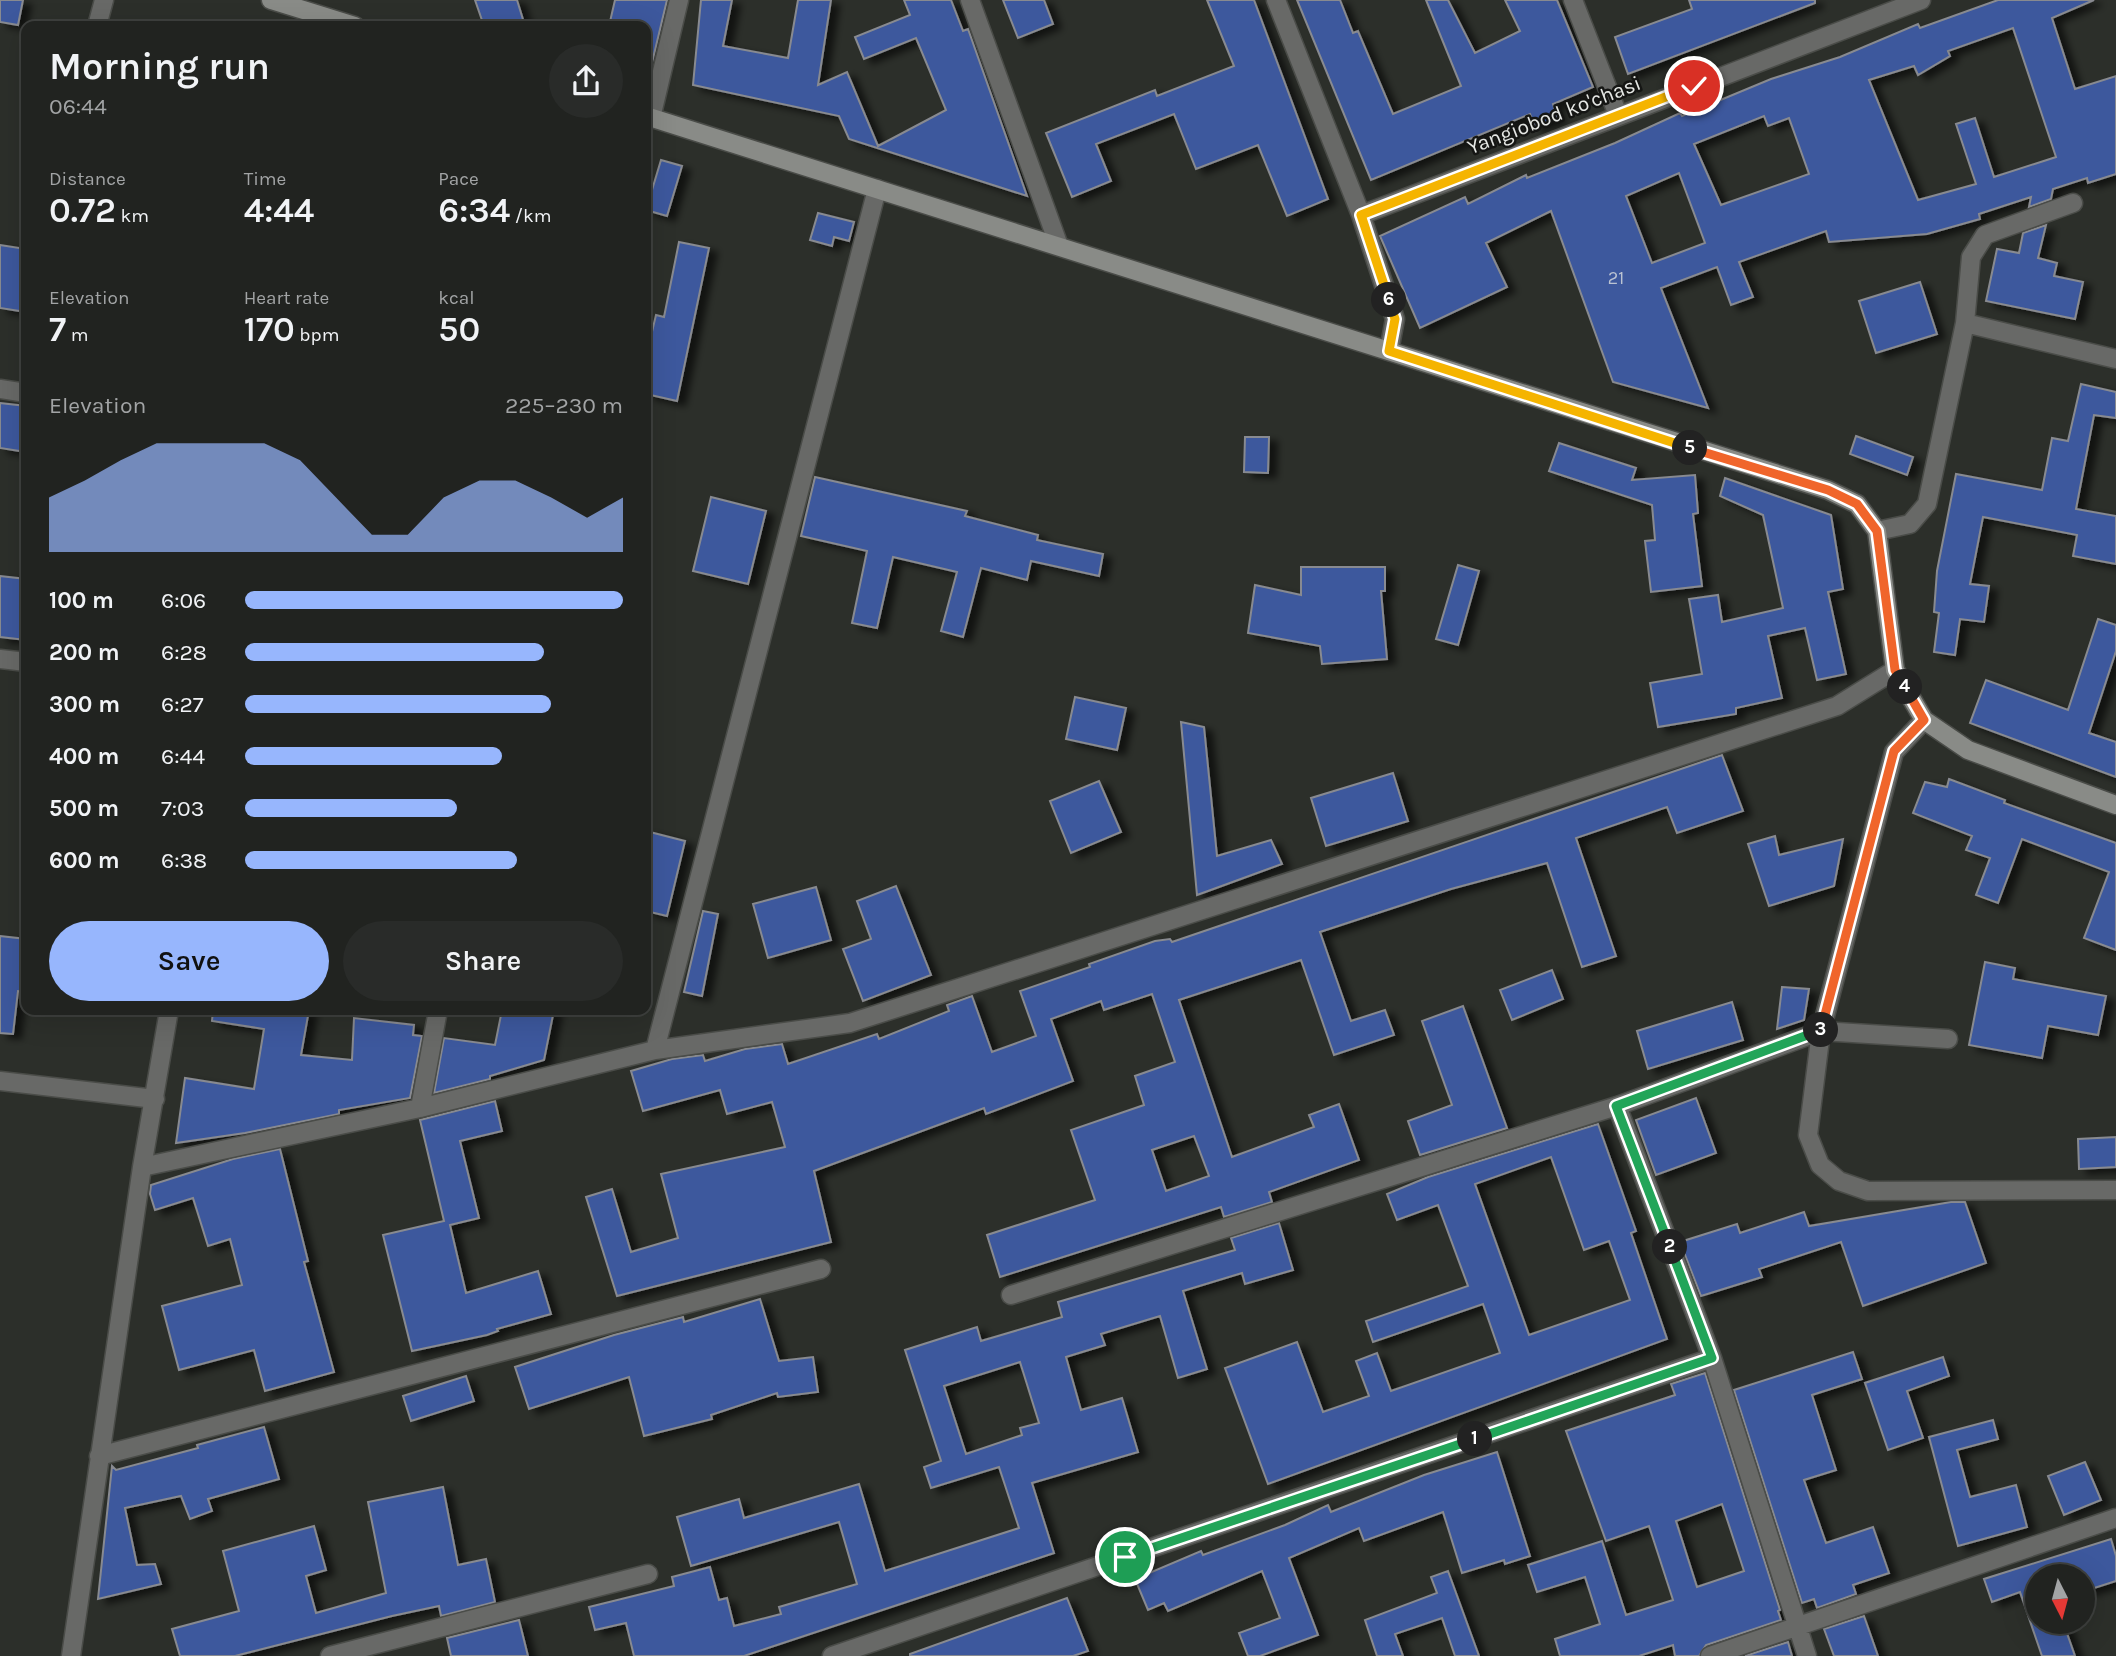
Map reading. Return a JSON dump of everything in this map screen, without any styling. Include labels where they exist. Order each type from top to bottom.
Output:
[{"type":"street","points":[[98,21],[104,0]]},
{"type":"street","points":[[271,0],[320,21]]},
{"type":"street","points":[[651,106],[679,0]]},
{"type":"street","points":[[970,0],[1059,246]]},
{"type":"street","points":[[1276,0],[1361,215],[1395,319],[1389,351]]},
{"type":"street","points":[[1573,0],[1618,115]]},
{"type":"street","name":"Yangiobod ko'chasi","points":[[1361,215],[1921,0]]},
{"type":"street","points":[[651,118],[1828,490],[1857,504],[1877,531],[1895,670],[1924,720],[1968,750],[2116,805]]},
{"type":"street","points":[[655,1050],[877,189]]},
{"type":"street","points":[[1877,531],[1910,524],[1927,504],[1965,323],[1971,257],[1985,235],[2073,203]]},
{"type":"street","points":[[1965,323],[2116,359]]},
{"type":"street","points":[[0,389],[21,392]]},
{"type":"street","points":[[0,659],[21,661]]},
{"type":"street","points":[[142,1167],[420,1108],[655,1050],[850,1023],[1837,706],[1895,670]]},
{"type":"street","points":[[1924,720],[1894,751],[1821,1031],[1808,1135],[1820,1166],[1839,1181],[1868,1191],[2116,1190]]},
{"type":"street","points":[[71,1656],[142,1167],[168,1015]]},
{"type":"street","points":[[420,1108],[437,1015]]},
{"type":"street","points":[[1011,1295],[1616,1106],[1821,1031],[1948,1039]]},
{"type":"street","points":[[0,1081],[155,1099]]},
{"type":"street","points":[[1616,1106],[1712,1358],[1807,1656]]},
{"type":"street","points":[[99,1456],[821,1269]]},
{"type":"street","points":[[832,1656],[1712,1358]]},
{"type":"street","points":[[1710,1656],[2116,1518]]},
{"type":"street","points":[[330,1656],[648,1574]]},
{"type":"building","points":[[0,0],[23,0],[18,25],[0,22]]},
{"type":"building","points":[[475,0],[517,0],[523,21],[482,21]]},
{"type":"building","points":[[615,0],[667,0],[651,67],[651,21],[610,21]]},
{"type":"building","points":[[701,0],[732,0],[723,46],[788,58],[798,0],[831,0],[818,85],[847,72],[878,146],[946,110],[916,38],[864,59],[855,37],[910,15],[904,0],[951,0],[963,31],[968,29],[1027,196],[849,139],[839,116],[693,85]]},
{"type":"building","points":[[1003,0],[1044,0],[1053,24],[1018,38]]},
{"type":"building","points":[[1207,0],[1254,0],[1328,199],[1287,216],[1258,145],[1196,169],[1174,114],[1096,144],[1111,181],[1072,197],[1046,133],[1155,90],[1157,96],[1234,66]]},
{"type":"building","points":[[1297,0],[1340,0],[1353,33],[1358,31],[1393,114],[1461,86],[1426,0],[1448,0],[1475,53],[1520,31],[1505,0],[1557,0],[1593,87],[1553,104],[1558,118],[1535,127],[1530,114],[1371,180]]},
{"type":"building","points":[[1689,0],[1815,0],[1815,3],[1628,74],[1615,37],[1692,9]]},
{"type":"building","points":[[1998,0],[2094,0],[2052,18],[2075,89],[2116,76],[2116,174],[2088,183],[2087,178],[2053,189],[2051,199],[2029,207],[2031,197],[1979,214],[1980,219],[1927,234],[1829,242],[1826,231],[1739,262],[1753,297],[1731,305],[1717,267],[1661,288],[1708,408],[1613,382],[1551,211],[1486,243],[1507,287],[1420,328],[1380,236],[1465,197],[1468,204],[1526,175],[1527,178],[1615,143],[1680,113],[1682,116],[1771,79],[1840,57],[1918,24],[1920,28]],"holes":[[[2013,28],[2056,157],[1994,177],[1975,118],[1956,124],[1976,184],[1918,200],[1869,80],[1914,66],[1918,75],[1950,56],[1948,51]],[[1764,116],[1768,126],[1789,118],[1809,174],[1721,205],[1694,144]],[[1679,173],[1705,243],[1652,263],[1626,196]]]},
{"type":"building","points":[[661,160],[682,166],[667,216],[651,211],[651,193]]},
{"type":"building","points":[[818,213],[854,222],[849,241],[834,237],[832,246],[810,240]]},
{"type":"building","points":[[2046,225],[2038,258],[2057,263],[2054,276],[2083,282],[2075,319],[1986,301],[1997,249],[2019,253],[2023,233]]},
{"type":"building","points":[[679,242],[709,248],[677,401],[651,395],[651,336],[656,315],[664,317]]},
{"type":"building","points":[[0,245],[21,248],[21,311],[0,308]]},
{"type":"building","points":[[1920,282],[1937,334],[1876,353],[1859,301]]},
{"type":"building","points":[[2081,384],[2116,392],[2116,418],[2094,415],[2076,509],[2116,516],[2116,564],[2073,556],[2077,535],[1983,517],[1970,584],[1989,586],[1984,622],[1960,619],[1955,655],[1934,652],[1939,613],[1934,612],[1937,571],[1956,474],[2042,490],[2052,438],[2068,441]]},
{"type":"building","points":[[0,403],[21,405],[21,451],[0,448]]},
{"type":"building","points":[[1856,436],[1913,457],[1907,475],[1850,454]]},
{"type":"building","points":[[1245,437],[1269,437],[1268,473],[1244,472]]},
{"type":"building","points":[[1559,443],[1636,468],[1632,480],[1695,475],[1698,513],[1693,514],[1702,586],[1651,592],[1645,541],[1655,540],[1652,505],[1549,471]]},
{"type":"building","points":[[815,477],[967,511],[965,516],[1038,535],[1037,540],[1103,554],[1099,576],[1031,561],[1027,580],[981,568],[963,637],[941,631],[957,572],[893,557],[877,628],[852,623],[867,551],[801,536]]},
{"type":"building","points":[[1725,478],[1831,515],[1843,589],[1828,592],[1846,674],[1817,680],[1805,628],[1768,636],[1782,698],[1736,708],[1736,714],[1658,727],[1650,683],[1702,674],[1689,599],[1718,595],[1722,622],[1783,608],[1763,515],[1720,496]]},
{"type":"building","points":[[711,497],[766,511],[748,584],[693,571]]},
{"type":"building","points":[[1458,565],[1479,571],[1458,645],[1436,639]]},
{"type":"building","points":[[1301,567],[1385,567],[1385,591],[1381,591],[1387,659],[1322,664],[1320,646],[1248,633],[1255,585],[1301,595]]},
{"type":"building","points":[[0,576],[21,578],[21,639],[0,637]]},
{"type":"building","points":[[2098,619],[2116,625],[2116,651],[2089,733],[2116,742],[2116,777],[1970,723],[1986,680],[2068,710]]},
{"type":"building","points":[[1075,697],[1126,708],[1117,750],[1066,739]]},
{"type":"building","points":[[1181,722],[1204,727],[1217,856],[1271,840],[1282,864],[1197,895]]},
{"type":"building","points":[[1722,755],[1743,811],[1677,833],[1667,807],[1576,838],[1616,956],[1582,967],[1547,863],[1451,889],[1320,932],[1351,1021],[1385,1010],[1394,1035],[1334,1055],[1301,960],[1179,1000],[1232,1157],[1314,1127],[1309,1115],[1339,1104],[1359,1160],[1269,1192],[1272,1202],[1224,1217],[1221,1207],[1000,1277],[987,1235],[1095,1200],[1071,1130],[1144,1105],[1135,1076],[1175,1062],[1152,994],[1104,1010],[1101,1001],[1051,1019],[1073,1081],[986,1114],[984,1108],[814,1171],[831,1242],[617,1296],[586,1197],[612,1189],[631,1252],[678,1238],[661,1174],[785,1147],[772,1102],[727,1114],[720,1090],[643,1111],[631,1071],[672,1059],[703,1055],[705,1061],[745,1049],[782,1044],[788,1064],[877,1034],[879,1039],[949,1011],[947,1005],[972,996],[992,1052],[1036,1036],[1020,991],[1155,941],[1170,939],[1172,942]],"holes":[[[1194,1136],[1209,1176],[1166,1191],[1152,1150]]]},
{"type":"building","points":[[1393,773],[1408,821],[1326,846],[1311,798]]},
{"type":"building","points":[[1949,779],[2005,800],[2004,803],[2116,843],[2116,950],[2084,938],[2109,872],[2022,839],[1998,903],[1976,895],[1990,858],[1966,850],[1972,836],[1913,813],[1925,782],[1947,787]]},
{"type":"building","points":[[1099,781],[1121,832],[1071,853],[1050,801]]},
{"type":"building","points":[[651,832],[685,841],[667,916],[651,912]]},
{"type":"building","points":[[1775,836],[1779,855],[1843,839],[1834,886],[1769,906],[1748,844]]},
{"type":"building","points":[[896,886],[931,975],[863,1001],[843,949],[871,939],[857,901]]},
{"type":"building","points":[[816,887],[831,940],[768,958],[753,904]]},
{"type":"building","points":[[703,911],[718,914],[702,996],[684,992]]},
{"type":"building","points":[[0,936],[21,938],[21,991],[18,991],[13,1034],[0,1033]]},
{"type":"building","points":[[1985,962],[2015,968],[2013,979],[2106,996],[2098,1035],[2048,1026],[2042,1058],[1969,1045]]},
{"type":"building","points":[[1552,970],[1563,999],[1512,1020],[1500,990]]},
{"type":"building","points":[[1782,987],[1809,989],[1804,1020],[1777,1029]]},
{"type":"building","points":[[1732,1002],[1743,1040],[1648,1069],[1637,1031]]},
{"type":"building","points":[[1463,1006],[1507,1128],[1420,1155],[1408,1121],[1452,1105],[1422,1021]]},
{"type":"building","points":[[213,1015],[308,1015],[301,1055],[352,1060],[354,1018],[414,1025],[413,1035],[422,1036],[410,1098],[339,1110],[339,1114],[245,1133],[176,1143],[185,1078],[254,1089],[264,1029],[212,1021]]},
{"type":"building","points":[[501,1015],[553,1015],[544,1060],[490,1076],[490,1079],[434,1093],[444,1038],[495,1045]]},
{"type":"building","points":[[1696,1098],[1716,1153],[1656,1175],[1636,1120]]},
{"type":"building","points":[[495,1101],[502,1131],[460,1141],[479,1218],[450,1225],[466,1293],[538,1271],[551,1314],[497,1329],[498,1331],[487,1335],[412,1351],[383,1235],[444,1221],[420,1120]]},
{"type":"building","points":[[1598,1124],[1636,1231],[1631,1233],[1667,1339],[1268,1484],[1225,1368],[1297,1342],[1323,1412],[1369,1396],[1356,1361],[1377,1353],[1391,1391],[1500,1353],[1483,1304],[1373,1342],[1366,1321],[1468,1286],[1438,1205],[1397,1220],[1387,1194],[1428,1177]],"holes":[[[1551,1157],[1584,1250],[1609,1241],[1630,1300],[1529,1335],[1475,1184]]]},
{"type":"building","points":[[2116,1137],[2116,1167],[2079,1169],[2078,1139]]},
{"type":"building","points":[[280,1149],[308,1261],[304,1262],[334,1372],[265,1391],[254,1350],[179,1370],[162,1306],[242,1285],[230,1239],[208,1246],[193,1198],[155,1210],[150,1194],[151,1185],[233,1159]]},
{"type":"building","points":[[1951,1202],[1965,1202],[1986,1263],[1863,1306],[1841,1242],[1759,1269],[1762,1277],[1701,1296],[1680,1242],[1737,1224],[1740,1233],[1804,1212],[1809,1226]]},
{"type":"building","points":[[1279,1223],[1293,1270],[1245,1284],[1242,1273],[1183,1291],[1207,1369],[1178,1378],[1160,1316],[1101,1334],[1105,1345],[1066,1357],[1081,1410],[1122,1398],[1138,1452],[1032,1483],[1054,1553],[744,1656],[634,1656],[626,1623],[595,1630],[589,1607],[674,1586],[672,1577],[710,1567],[719,1600],[727,1598],[734,1626],[781,1614],[779,1607],[857,1584],[839,1522],[691,1566],[677,1517],[739,1499],[744,1518],[859,1484],[885,1571],[1019,1528],[999,1467],[931,1488],[924,1467],[941,1461],[905,1350],[977,1327],[981,1341],[1062,1317],[1058,1302],[1235,1250],[1231,1238]],"holes":[[[1020,1362],[1039,1423],[1020,1428],[1022,1435],[966,1454],[944,1386]]]},
{"type":"building","points":[[760,1299],[779,1361],[813,1357],[818,1392],[778,1397],[777,1393],[711,1415],[712,1419],[644,1436],[629,1377],[529,1409],[515,1367],[614,1335],[683,1317],[684,1322]]},
{"type":"building","points":[[1853,1352],[1862,1379],[1812,1395],[1836,1470],[1804,1480],[1826,1543],[1873,1527],[1889,1573],[1853,1585],[1856,1594],[1817,1608],[1814,1599],[1802,1603],[1734,1390]]},
{"type":"building","points":[[1943,1357],[1949,1376],[1907,1391],[1923,1438],[1888,1450],[1865,1383]]},
{"type":"building","points":[[1705,1373],[1781,1620],[1706,1645],[1699,1656],[1675,1656],[1673,1645],[1639,1656],[1560,1656],[1555,1639],[1600,1624],[1585,1577],[1537,1592],[1528,1565],[1602,1541],[1626,1615],[1673,1600],[1649,1526],[1606,1541],[1566,1431],[1675,1395],[1671,1384]],"holes":[[[1722,1504],[1744,1571],[1697,1587],[1676,1521]]]},
{"type":"building","points":[[466,1376],[474,1401],[411,1421],[403,1396]]},
{"type":"building","points":[[1993,1420],[1998,1439],[1957,1450],[1970,1497],[2016,1485],[2027,1527],[1958,1546],[1929,1437]]},
{"type":"building","points":[[264,1427],[279,1479],[208,1499],[212,1511],[190,1519],[181,1496],[125,1508],[137,1565],[155,1564],[161,1584],[98,1599],[112,1466],[116,1470]]},
{"type":"building","points":[[1497,1452],[1530,1556],[1505,1564],[1504,1560],[1462,1573],[1443,1512],[1364,1541],[1359,1528],[1289,1558],[1318,1635],[1260,1656],[1248,1656],[1239,1633],[1280,1618],[1262,1571],[1168,1611],[1164,1603],[1148,1610],[1135,1579],[1201,1551],[1203,1555],[1285,1525],[1328,1505],[1331,1512],[1424,1475]]},
{"type":"building","points":[[2085,1462],[2101,1500],[2064,1515],[2048,1476]]},
{"type":"building","points":[[443,1487],[458,1565],[486,1559],[495,1602],[441,1616],[439,1606],[235,1656],[180,1656],[172,1629],[239,1611],[223,1551],[314,1526],[326,1570],[306,1576],[316,1613],[386,1593],[368,1502]]},
{"type":"building","points":[[2111,1539],[2116,1556],[2116,1581],[2095,1588],[2095,1564],[2032,1564]]},
{"type":"building","points":[[2025,1566],[2025,1607],[2020,1592],[1992,1602],[1984,1579]]},
{"type":"building","points":[[1448,1571],[1479,1656],[1455,1656],[1442,1618],[1395,1634],[1403,1656],[1377,1656],[1365,1620],[1437,1593],[1431,1577]]},
{"type":"building","points":[[1067,1598],[1088,1651],[1073,1656],[910,1656],[910,1654]]},
{"type":"building","points":[[1864,1616],[1878,1656],[1834,1656],[1824,1629]]},
{"type":"building","points":[[519,1620],[528,1656],[451,1656],[447,1638]]},
{"type":"building","points":[[2034,1634],[2067,1634],[2075,1656],[2042,1656]]},
{"type":"building","points":[[1788,1642],[1792,1656],[1745,1656]]},
{"type":"route","points":[[1125,1557],[1712,1358],[1616,1106],[1821,1031],[1894,751],[1924,720],[1895,670],[1877,531],[1857,504],[1828,490],[1747,467],[1389,351],[1395,319],[1361,215],[1694,86]]}]
